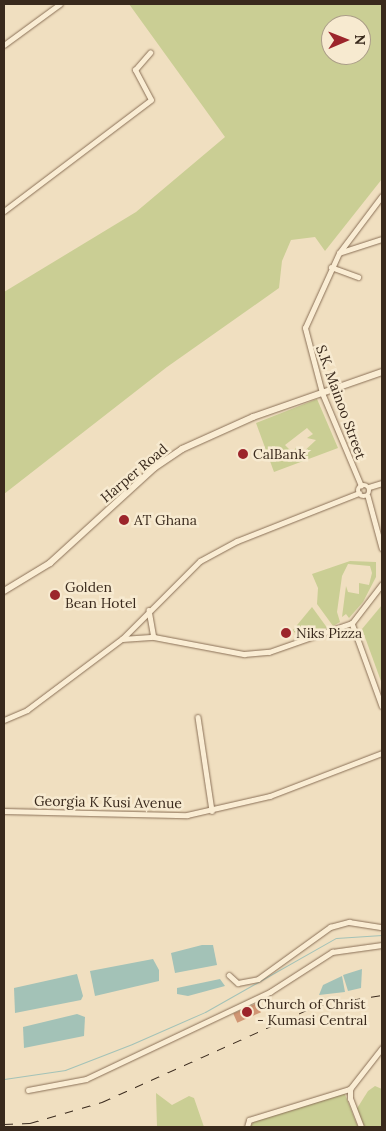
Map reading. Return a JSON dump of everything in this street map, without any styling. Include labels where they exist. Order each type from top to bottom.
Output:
[{"type":"main road","name":"Harper Road","points":[[4,592],[50,563],[154,468],[182,449],[253,417],[382,372]]},
{"type":"street","points":[[4,45],[60,4]]},
{"type":"street","points":[[4,211],[151,100],[135,70],[150,53]]},
{"type":"street","name":"S.K. Mainoo Street","points":[[361,486],[322,393],[305,328],[338,253],[382,196]]},
{"type":"street","points":[[338,253],[382,239]]},
{"type":"street","points":[[331,267],[358,277]]},
{"type":"street","points":[[359,494],[361,486],[369,487],[382,483]]},
{"type":"street","points":[[369,487],[368,496],[382,548]]},
{"type":"street","points":[[4,720],[27,710],[122,639],[149,610],[211,554],[359,494],[368,496]]},
{"type":"street","points":[[122,639],[154,637],[244,654],[288,648],[352,623],[382,584]]},
{"type":"street","points":[[149,610],[154,637]]},
{"type":"street","points":[[352,623],[382,706]]},
{"type":"street","points":[[198,717],[212,811]]},
{"type":"street","name":"Georgia K Kusi Avenue","points":[[4,811],[161,817],[212,811],[288,790],[382,753]]},
{"type":"street","points":[[228,975],[238,983],[258,979],[330,927],[349,922],[382,927]]},
{"type":"street","points":[[28,1090],[86,1079],[270,992],[332,952],[382,945]]},
{"type":"street","points":[[247,1127],[249,1120],[350,1089],[382,1048]]},
{"type":"street","points":[[350,1089],[350,1099],[361,1127]]},
{"type":"green space","points":[[129,4],[382,4],[382,179],[325,251],[315,237],[291,240],[282,261],[279,288],[167,367],[4,494],[4,292],[136,212],[225,137]]},
{"type":"green space","points":[[317,399],[338,448],[274,472],[256,423]],"holes":[[[307,428],[313,434],[307,438],[316,440],[299,456],[297,447],[292,452],[285,445]]]},
{"type":"green space","points":[[350,561],[376,562],[376,577],[363,602],[349,618],[346,614],[342,617],[346,586],[348,592],[359,594],[359,583],[369,585],[372,573],[370,566],[348,564],[342,576],[337,612],[340,622],[333,626],[317,604],[318,588],[312,574]]},
{"type":"green space","points":[[382,605],[382,684],[362,629]]},
{"type":"green space","points":[[312,607],[328,629],[300,641],[293,630]]},
{"type":"green space","points":[[375,1086],[382,1089],[382,1127],[365,1127],[356,1110],[368,1091]]},
{"type":"green space","points":[[344,1092],[358,1127],[250,1127],[255,1120]]},
{"type":"green space","points":[[156,1093],[172,1105],[189,1096],[194,1098],[204,1127],[157,1127]]},
{"type":"water","points":[[202,945],[213,945],[217,965],[175,973],[171,953]]},
{"type":"water","points":[[153,959],[159,970],[159,981],[95,996],[90,971]]},
{"type":"water","points":[[362,969],[361,988],[348,991],[343,975]]},
{"type":"water","points":[[77,974],[83,996],[81,1000],[15,1013],[14,988]]},
{"type":"water","points":[[342,976],[345,992],[319,995],[323,985]]},
{"type":"water","points":[[220,979],[225,986],[188,996],[177,994],[177,988]]},
{"type":"water","points":[[77,1014],[85,1017],[84,1036],[24,1048],[23,1027]]},
{"type":"building","name":"Church of Christ - Kumasi Central","points":[[257,1003],[261,1012],[237,1023],[233,1014]]},
{"type":"waterway","points":[[4,1079],[65,1070],[132,1044],[205,1012],[336,938],[382,935]]},
{"type":"railway","points":[[4,1124],[30,1123],[102,1102],[318,1005],[382,995]]},
{"type":"place","name":"CalBank","points":[[243,454]]},
{"type":"place","name":"AT Ghana","points":[[124,520]]},
{"type":"place","name":"Golden Bean Hotel","points":[[55,595]]},
{"type":"place","name":"Niks Pizza","points":[[286,633]]},
{"type":"place","name":"Church of Christ - Kumasi Central","points":[[247,1012]]}]
